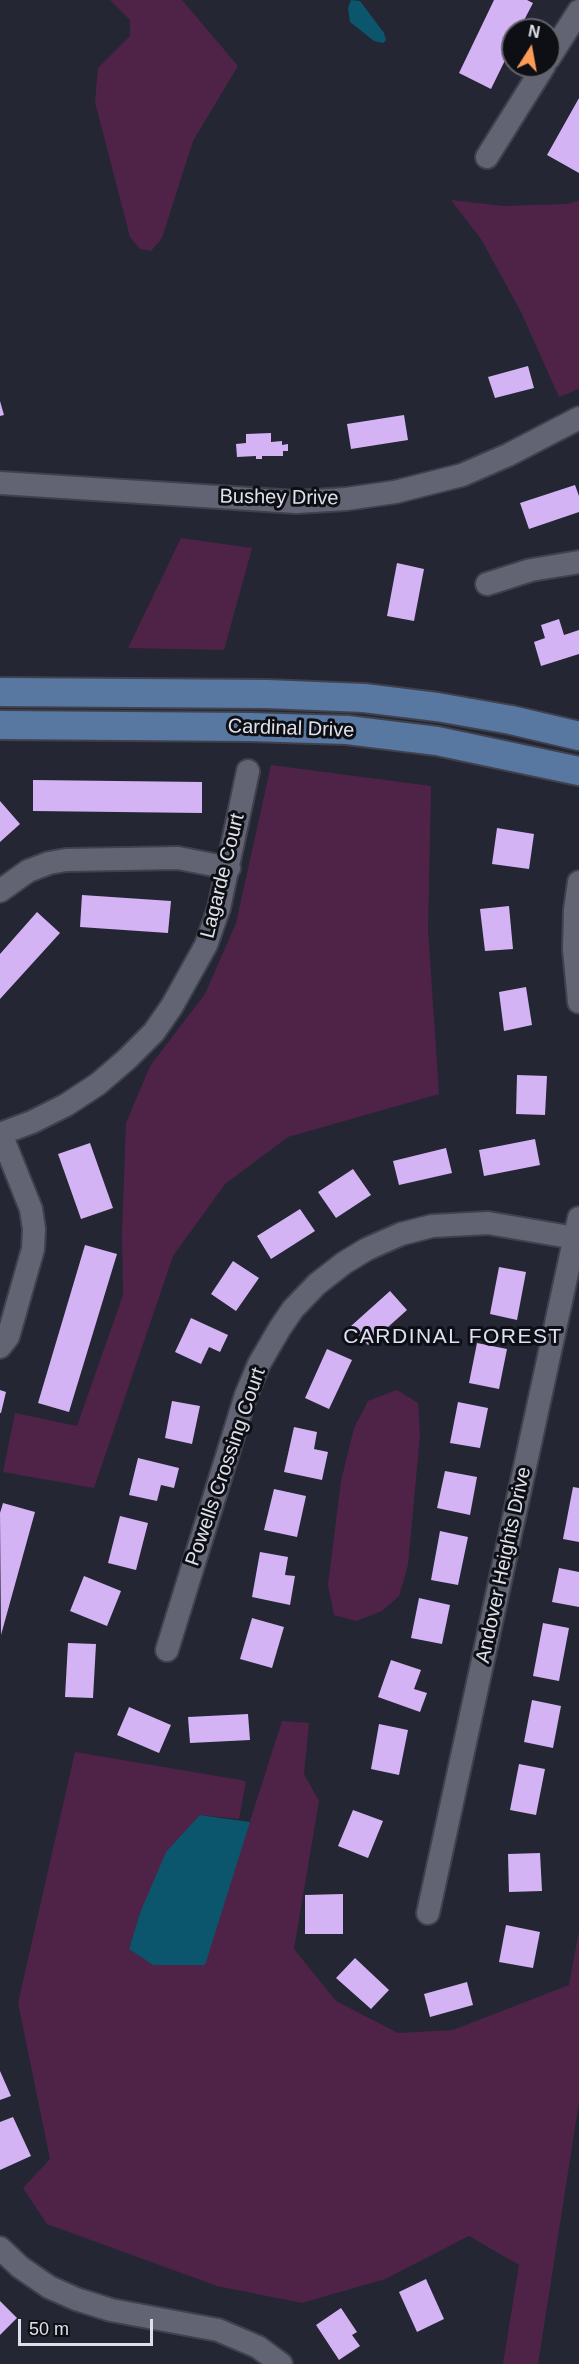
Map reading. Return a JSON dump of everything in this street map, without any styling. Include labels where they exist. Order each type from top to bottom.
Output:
[{"type":"main road","name":"Cardinal Drive","points":[[0,692],[267,694],[364,698],[459,710],[579,736]]},
{"type":"main road","name":"Cardinal Drive","points":[[0,725],[347,730],[437,741],[579,771]]},
{"type":"street","points":[[561,39],[579,10]]},
{"type":"street","points":[[487,157],[536,78]]},
{"type":"street","name":"Bushey Drive","points":[[0,483],[296,502],[346,499],[395,492],[453,478],[508,455],[579,418]]},
{"type":"street","points":[[487,584],[531,570],[579,562]]},
{"type":"street","name":"Lagarde Court","points":[[0,1134],[32,1122],[66,1105],[98,1084],[154,1032],[188,980],[206,945],[219,908],[229,868],[248,771]]},
{"type":"street","points":[[0,891],[28,871],[49,863],[66,860],[178,858],[229,868]]},
{"type":"street","points":[[579,882],[575,909],[574,949],[579,1002]]},
{"type":"street","points":[[0,1134],[31,1209],[34,1229],[33,1249],[18,1304],[8,1337],[0,1347]]},
{"type":"street","name":"Powells Crossing Court","points":[[167,1650],[246,1395],[259,1364],[280,1328],[293,1309],[317,1284],[367,1249],[401,1234],[432,1226],[488,1223],[577,1228]]},
{"type":"street","name":"Andover Heights Drive","points":[[428,1913],[577,1228]]},
{"type":"street","points":[[0,2248],[20,2267],[76,2300],[111,2310],[218,2330],[258,2348],[281,2364]]},
{"type":"shaded area","points":[[110,0],[182,0],[238,66],[193,141],[162,238],[151,251],[140,249],[130,237],[95,102],[98,68],[130,36],[130,20]]},
{"type":"shaded area","points":[[451,200],[504,206],[568,204],[579,200],[579,389],[559,397],[521,312],[481,239]]},
{"type":"shaded area","points":[[181,538],[252,548],[224,650],[128,648]]},
{"type":"shaded area","points":[[271,765],[431,786],[428,930],[439,1094],[288,1137],[225,1184],[173,1256],[94,1488],[3,1472],[15,1413],[77,1426],[123,1295],[122,1232],[126,1123],[150,1066],[205,994],[236,923]]},
{"type":"shaded area","points":[[397,1390],[418,1403],[420,1435],[408,1565],[399,1596],[382,1611],[356,1621],[334,1615],[328,1585],[341,1481],[354,1428],[368,1401]]},
{"type":"shaded area","points":[[282,1721],[309,1723],[304,1774],[319,1801],[294,1949],[336,2001],[398,2033],[453,2030],[569,1985],[579,1931],[579,2102],[538,2364],[503,2364],[519,2265],[469,2236],[385,2279],[302,2303],[217,2286],[47,2224],[23,2188],[50,2159],[18,2003],[75,1752],[246,1781],[239,1819],[200,1815],[140,1913],[129,1949],[153,1965],[204,1965]]},
{"type":"water","points":[[351,0],[360,1],[384,33],[386,40],[383,43],[374,41],[350,22],[348,8]]},
{"type":"water","points":[[200,1815],[250,1822],[205,1965],[153,1965],[129,1949],[140,1913],[166,1852]]},
{"type":"building","points":[[494,0],[527,0],[533,3],[525,18],[501,18],[501,69],[491,89],[459,73]]},
{"type":"building","points":[[579,98],[579,173],[547,155]]},
{"type":"building","points":[[528,366],[534,388],[495,398],[488,377]]},
{"type":"building","points":[[0,401],[4,415],[0,416]]},
{"type":"building","points":[[404,415],[408,440],[351,449],[347,424]]},
{"type":"building","points":[[271,433],[271,442],[282,441],[282,445],[288,444],[288,451],[283,451],[283,456],[262,456],[262,459],[256,459],[256,456],[237,457],[236,444],[246,443],[246,434]]},
{"type":"building","points":[[575,485],[579,496],[579,512],[529,529],[520,503]]},
{"type":"building","points":[[397,563],[424,569],[414,621],[387,616]]},
{"type":"building","points":[[559,619],[564,635],[579,630],[579,654],[541,666],[534,642],[545,638],[541,625]]},
{"type":"building","points":[[33,780],[202,782],[202,813],[33,811]]},
{"type":"building","points":[[0,801],[20,824],[0,842]]},
{"type":"building","points":[[497,828],[534,834],[529,869],[492,864]]},
{"type":"building","points":[[82,895],[171,901],[168,933],[80,927]]},
{"type":"building","points":[[509,906],[513,949],[485,951],[480,909]]},
{"type":"building","points":[[37,912],[60,933],[0,999],[0,954]]},
{"type":"building","points":[[526,987],[532,1025],[504,1031],[499,992]]},
{"type":"building","points":[[517,1075],[547,1076],[545,1115],[516,1114]]},
{"type":"building","points":[[535,1139],[540,1165],[484,1176],[479,1150]]},
{"type":"building","points":[[90,1143],[113,1208],[81,1219],[58,1154]]},
{"type":"building","points":[[446,1148],[452,1173],[399,1185],[393,1161]]},
{"type":"building","points":[[353,1169],[371,1195],[336,1218],[318,1192]]},
{"type":"building","points":[[300,1209],[315,1231],[271,1259],[257,1236]]},
{"type":"building","points":[[85,1245],[117,1254],[69,1412],[38,1403]]},
{"type":"building","points":[[233,1261],[259,1278],[236,1311],[211,1294]]},
{"type":"building","points":[[499,1267],[526,1272],[517,1320],[490,1314]]},
{"type":"building","points":[[390,1291],[407,1310],[368,1345],[351,1326]]},
{"type":"building","points":[[191,1318],[228,1335],[220,1352],[209,1347],[201,1364],[175,1352]]},
{"type":"building","points":[[477,1343],[507,1349],[499,1389],[469,1383]]},
{"type":"building","points":[[327,1349],[352,1360],[329,1409],[305,1398]]},
{"type":"building","points":[[0,1390],[6,1392],[1,1413],[0,1413]]},
{"type":"building","points":[[172,1401],[200,1406],[192,1444],[165,1438]]},
{"type":"building","points":[[458,1402],[488,1408],[480,1448],[450,1443]]},
{"type":"building","points":[[294,1427],[317,1432],[314,1449],[328,1452],[322,1480],[284,1472]]},
{"type":"building","points":[[138,1458],[179,1468],[174,1488],[161,1485],[157,1501],[129,1495]]},
{"type":"building","points":[[445,1471],[477,1477],[470,1515],[437,1508]]},
{"type":"building","points":[[573,1487],[579,1488],[579,1542],[563,1539]]},
{"type":"building","points":[[274,1489],[306,1496],[297,1537],[264,1530]]},
{"type":"building","points":[[3,1503],[35,1512],[1,1635],[0,1513]]},
{"type":"building","points":[[120,1516],[148,1523],[136,1570],[108,1563]]},
{"type":"building","points":[[440,1531],[468,1537],[458,1585],[431,1580]]},
{"type":"building","points":[[260,1552],[288,1557],[285,1575],[295,1576],[290,1605],[252,1597]]},
{"type":"building","points":[[559,1568],[579,1572],[579,1607],[552,1602]]},
{"type":"building","points":[[84,1576],[121,1591],[107,1626],[70,1611]]},
{"type":"building","points":[[419,1598],[450,1605],[442,1644],[411,1638]]},
{"type":"building","points":[[252,1618],[284,1627],[272,1668],[240,1659]]},
{"type":"building","points":[[543,1623],[569,1628],[559,1681],[533,1676]]},
{"type":"building","points":[[68,1643],[96,1644],[93,1698],[65,1697]]},
{"type":"building","points":[[391,1660],[421,1670],[414,1689],[427,1693],[420,1712],[378,1697]]},
{"type":"building","points":[[532,1700],[561,1706],[553,1748],[524,1742]]},
{"type":"building","points":[[129,1707],[171,1725],[159,1753],[117,1735]]},
{"type":"building","points":[[248,1714],[250,1740],[190,1743],[188,1717]]},
{"type":"building","points":[[379,1724],[408,1730],[399,1775],[371,1769]]},
{"type":"building","points":[[519,1764],[545,1769],[536,1815],[510,1810]]},
{"type":"building","points":[[353,1810],[383,1821],[368,1858],[338,1846]]},
{"type":"building","points":[[540,1853],[542,1891],[509,1892],[508,1854]]},
{"type":"building","points":[[343,1894],[343,1934],[305,1934],[305,1895]]},
{"type":"building","points":[[506,1925],[540,1932],[533,1968],[499,1962]]},
{"type":"building","points":[[355,1958],[389,1990],[371,2009],[336,1978]]},
{"type":"building","points":[[467,1982],[473,2005],[430,2017],[424,1994]]},
{"type":"building","points":[[0,2071],[11,2096],[0,2100]]},
{"type":"building","points":[[13,2117],[31,2156],[0,2170],[0,2122]]},
{"type":"building","points":[[426,2279],[444,2319],[417,2332],[399,2292]]},
{"type":"building","points":[[0,2301],[17,2318],[0,2335]]},
{"type":"building","points":[[341,2308],[357,2332],[352,2335],[360,2346],[339,2360],[316,2325]]},
{"type":"district","name":"CARDINAL FOREST","points":[[453,1337]]}]
